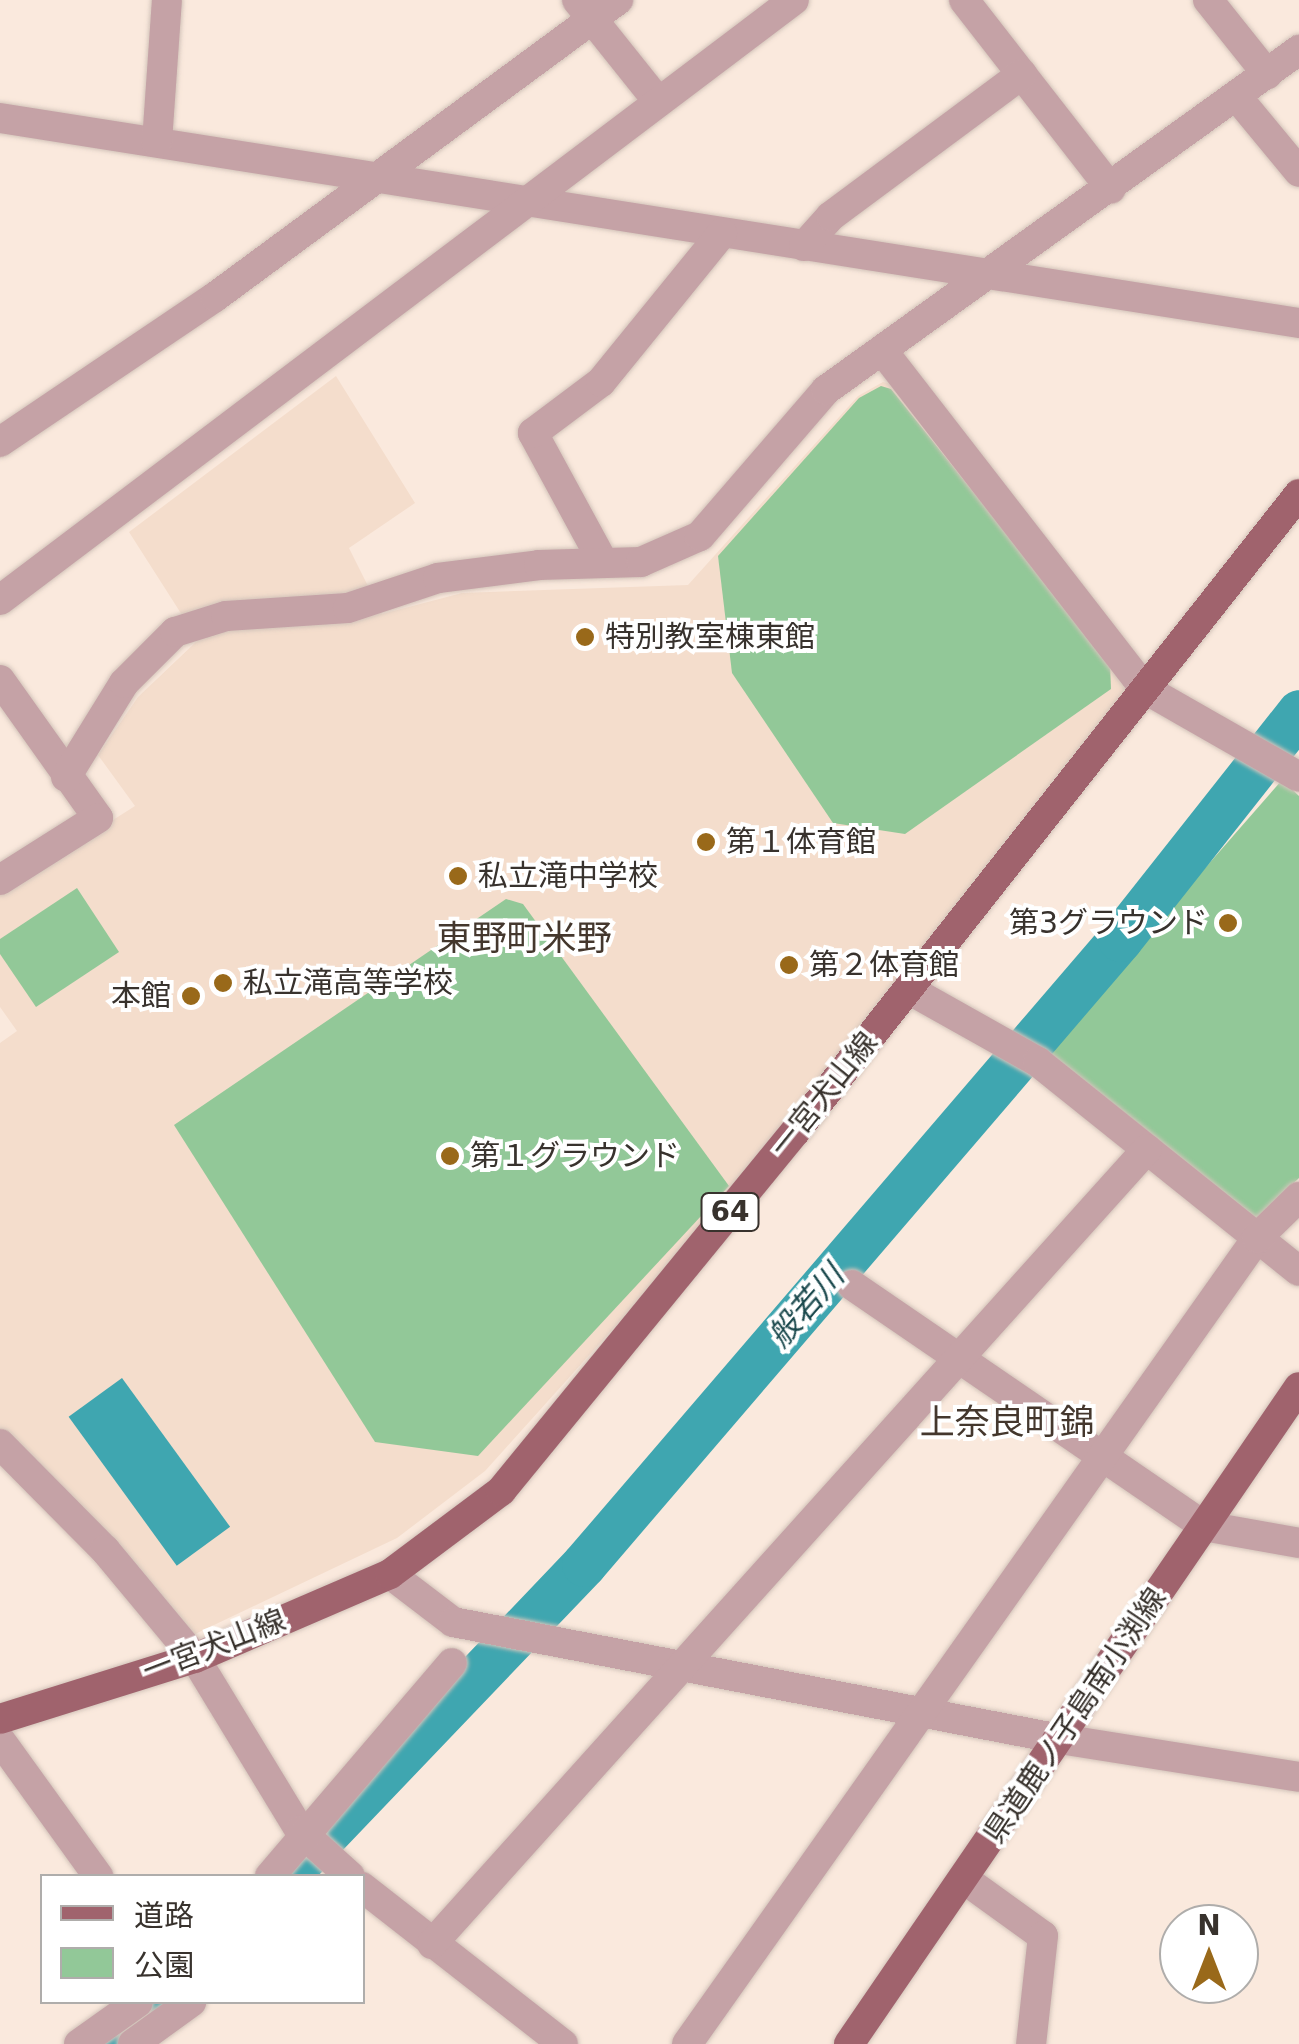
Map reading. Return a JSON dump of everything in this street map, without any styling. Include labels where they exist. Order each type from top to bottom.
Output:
[{"type":"main road","name":"一宮犬山線","points":[[0,1719],[196,1658],[390,1574],[501,1490],[908,989],[1299,494]]},
{"type":"main road","name":"県道鹿ノ子島南小渕線","points":[[848,2044],[1299,1387]]},
{"type":"street","points":[[157,142],[167,0]]},
{"type":"street","points":[[0,442],[61,407],[373,178],[585,10],[618,0]]},
{"type":"street","points":[[0,600],[656,99],[794,0]]},
{"type":"street","points":[[964,0],[1111,189]]},
{"type":"street","points":[[1208,0],[1267,74]]},
{"type":"street","points":[[585,10],[656,99]]},
{"type":"street","points":[[66,776],[124,683],[175,632],[226,616],[348,608],[438,578],[640,562],[700,536],[826,390],[994,275],[1299,50]]},
{"type":"street","points":[[804,246],[831,216],[1022,74]]},
{"type":"street","points":[[1237,96],[1299,172]]},
{"type":"street","points":[[0,118],[1299,323]]},
{"type":"street","points":[[604,562],[533,433],[601,382],[722,233]]},
{"type":"street","points":[[882,350],[1145,689],[1254,746],[1290,770]]},
{"type":"street","points":[[0,680],[98,818],[0,880]]},
{"type":"street","points":[[908,989],[1028,1055],[1299,1271]]},
{"type":"street","points":[[432,1944],[958,1352],[1147,1149]]},
{"type":"street","points":[[688,2044],[917,1712],[1106,1456],[1258,1238],[1299,1197]]},
{"type":"street","points":[[852,1284],[958,1352],[1204,1526],[1299,1543]]},
{"type":"street","points":[[0,1444],[105,1550],[196,1658],[313,1856],[346,1874]]},
{"type":"street","points":[[390,1574],[453,1622],[1060,1739],[1299,1777]]},
{"type":"street","points":[[274,1874],[313,1856],[452,1664]]},
{"type":"street","points":[[0,1740],[97,1874]]},
{"type":"street","points":[[964,1879],[1042,1936],[1031,2044]]},
{"type":"street","points":[[365,1889],[563,2044]]},
{"type":"street","points":[[79,2044],[135,2004]]},
{"type":"street","points":[[133,2044],[186,2004]]},
{"type":"shaded area","points":[[336,376],[415,503],[349,548],[382,614],[462,593],[688,585],[858,396],[883,382],[894,385],[1129,693],[743,1184],[485,1471],[397,1538],[193,1635],[0,1440],[0,1043],[17,1031],[0,1007],[0,892],[135,806],[98,755],[138,697],[198,640],[129,532]]},
{"type":"green space","points":[[881,386],[891,389],[1110,663],[1111,689],[905,834],[833,823],[732,673],[718,556],[859,398]]},
{"type":"green space","name":"第3グラウンド","points":[[1282,780],[1299,796],[1299,1178],[1257,1219],[1046,1050]]},
{"type":"green space","points":[[77,888],[119,952],[36,1007],[0,954],[0,939]]},
{"type":"green space","name":"第１グラウンド","points":[[506,899],[523,904],[729,1186],[478,1456],[375,1442],[174,1125]]},
{"type":"water","points":[[122,1378],[230,1527],[177,1566],[69,1417]]},
{"type":"waterway","name":"般若川","points":[[288,1874],[584,1564],[1120,939],[1299,712]]},
{"type":"waterway","name":"般若川","points":[[105,2044],[157,2004]]},
{"type":"place","name":"特別教室棟東館","points":[[585,637]]},
{"type":"place","name":"第１体育館","points":[[706,842]]},
{"type":"place","name":"私立滝中学校","points":[[458,876]]},
{"type":"place","name":"第3グラウンド","points":[[1228,923]]},
{"type":"place","name":"第２体育館","points":[[789,965]]},
{"type":"place","name":"私立滝高等学校","points":[[223,983]]},
{"type":"place","name":"本館","points":[[191,996]]},
{"type":"place","name":"第１グラウンド","points":[[450,1156]]},
{"type":"district","name":"東野町米野","points":[[524,938]]},
{"type":"district","name":"上奈良町錦","points":[[1007,1422]]}]
